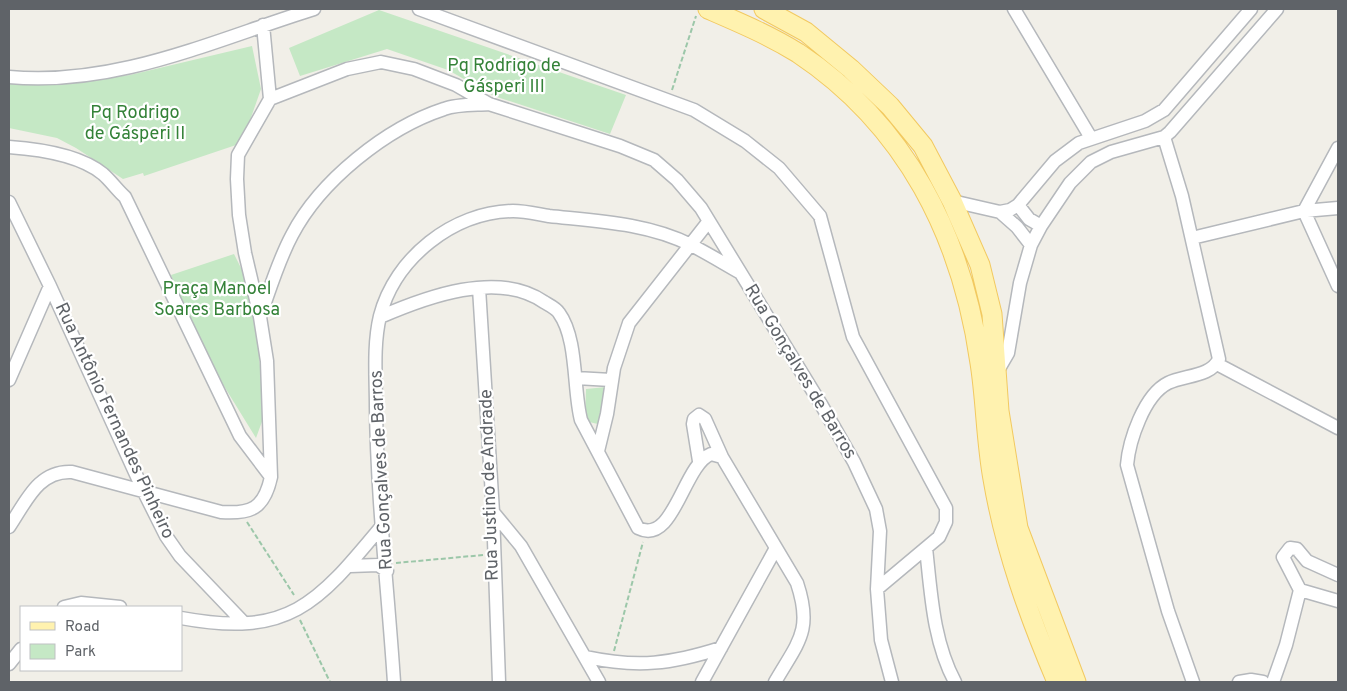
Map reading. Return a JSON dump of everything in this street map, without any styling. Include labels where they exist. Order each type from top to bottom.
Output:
[{"type":"main road","points":[[708,9],[760,32],[798,54],[843,88],[877,122],[903,153],[937,211],[958,265],[970,311],[980,362],[993,478],[1003,530],[1017,581],[1057,682]]},
{"type":"main road","points":[[764,9],[806,32],[851,69],[890,106],[922,146],[952,201],[980,264],[992,314],[996,372],[1008,476],[1018,528],[1076,682]]},
{"type":"street","points":[[9,77],[39,80],[126,69],[178,55],[262,25],[314,9]]},
{"type":"street","points":[[419,9],[694,110],[745,141],[779,168],[820,216],[853,337],[893,414],[946,508],[946,522],[939,537],[877,589]]},
{"type":"street","points":[[1014,9],[1091,138]]},
{"type":"street","points":[[1000,212],[1018,205],[1055,161],[1079,143],[1146,121],[1164,110],[1251,9]]},
{"type":"street","points":[[996,372],[1008,352],[1020,283],[1031,245],[1041,226],[1070,184],[1091,162],[1111,152],[1164,137],[1210,88],[1277,9]]},
{"type":"street","points":[[9,527],[41,480],[51,474],[72,472],[221,512],[242,513],[257,505],[267,494],[271,478],[267,361],[260,317],[244,253],[237,179],[238,155],[270,99],[262,25]]},
{"type":"street","points":[[270,99],[347,69],[382,62],[414,69],[456,85],[489,104],[620,146],[654,160],[677,180],[710,221],[741,274]]},
{"type":"street","points":[[445,108],[454,97],[456,85]]},
{"type":"street","points":[[260,317],[279,262],[292,234],[314,202],[343,170],[380,142],[445,108],[489,104]]},
{"type":"street","points":[[1164,137],[1192,238],[1219,359],[1211,370],[1166,384],[1154,394],[1129,447],[1127,465],[1168,611],[1193,682]]},
{"type":"street","points":[[9,147],[39,149],[91,166],[125,197],[240,436],[271,478]]},
{"type":"street","points":[[1304,212],[1338,148]]},
{"type":"street","points":[[952,201],[1000,212],[1017,227],[1031,245]]},
{"type":"street","name":"Rua Antônio Fernandes Pinheiro","points":[[9,202],[166,536],[180,556],[244,623]]},
{"type":"street","points":[[1018,205],[1029,219],[1041,226]]},
{"type":"street","points":[[1192,238],[1304,212],[1338,208]]},
{"type":"street","name":"Rua Gonçalves de Barros","points":[[394,682],[387,567],[382,527],[376,376],[380,317],[392,286],[422,247],[443,232],[489,214],[514,211],[594,220],[643,228],[690,244],[741,274],[822,406],[854,462],[876,509],[880,531],[877,589],[881,640],[892,682]]},
{"type":"street","points":[[1304,212],[1338,281]]},
{"type":"street","points":[[598,451],[607,414],[612,380],[629,323],[710,221]]},
{"type":"street","points":[[9,380],[50,286]]},
{"type":"street","points":[[380,317],[423,300],[479,288],[513,290],[530,294],[559,312],[570,342],[576,378],[577,405],[581,420],[638,528],[645,532],[653,531],[670,516],[699,461],[711,454],[722,458]]},
{"type":"street","name":"Rua Justino de Andrade","points":[[479,288],[493,512],[499,682]]},
{"type":"street","points":[[9,347],[16,361]]},
{"type":"street","points":[[1217,364],[1338,428]]},
{"type":"street","points":[[576,378],[612,380]]},
{"type":"street","points":[[699,461],[693,424],[694,419],[699,415],[706,419],[722,458],[798,583],[804,603],[805,623],[801,636],[775,682]]},
{"type":"street","points":[[493,512],[521,546],[599,682]]},
{"type":"street","points":[[182,618],[257,623],[299,609],[332,585],[382,527]]},
{"type":"street","points":[[493,551],[511,545],[521,546]]},
{"type":"street","points":[[702,682],[776,548]]},
{"type":"street","points":[[926,548],[938,640],[946,665],[955,682]]},
{"type":"street","points":[[1273,682],[1286,645],[1300,590],[1282,557],[1290,548],[1297,549],[1307,561],[1338,575]]},
{"type":"street","points":[[350,566],[378,565],[387,567]]},
{"type":"street","points":[[1300,590],[1338,601]]},
{"type":"street","points":[[68,606],[81,603],[110,606]]},
{"type":"street","points":[[586,657],[612,662],[658,664],[683,660],[721,648]]},
{"type":"street","points":[[9,664],[20,650]]},
{"type":"street","points":[[1239,682],[1251,680],[1263,682]]},
{"type":"path","points":[[669,100],[698,9]]},
{"type":"path","points":[[242,513],[299,609],[330,682]]},
{"type":"path","points":[[612,662],[645,532]]},
{"type":"path","points":[[387,567],[493,551]]},
{"type":"green space","name":"Pq Rodrigo de Gásperi III","points":[[379,10],[626,95],[610,134],[494,96],[448,70],[387,49],[300,76],[289,48]]},
{"type":"green space","name":"Pq Rodrigo de Gásperi II","points":[[252,46],[261,89],[242,143],[144,176],[143,173],[123,179],[76,148],[57,138],[9,128],[9,81],[44,85],[130,75]]},
{"type":"green space","name":"Praça Manoel Soares Barbosa","points":[[234,254],[245,276],[257,329],[264,416],[256,438],[219,378],[191,326],[171,275]]},
{"type":"green space","points":[[606,387],[602,425],[585,421],[586,389]]}]
